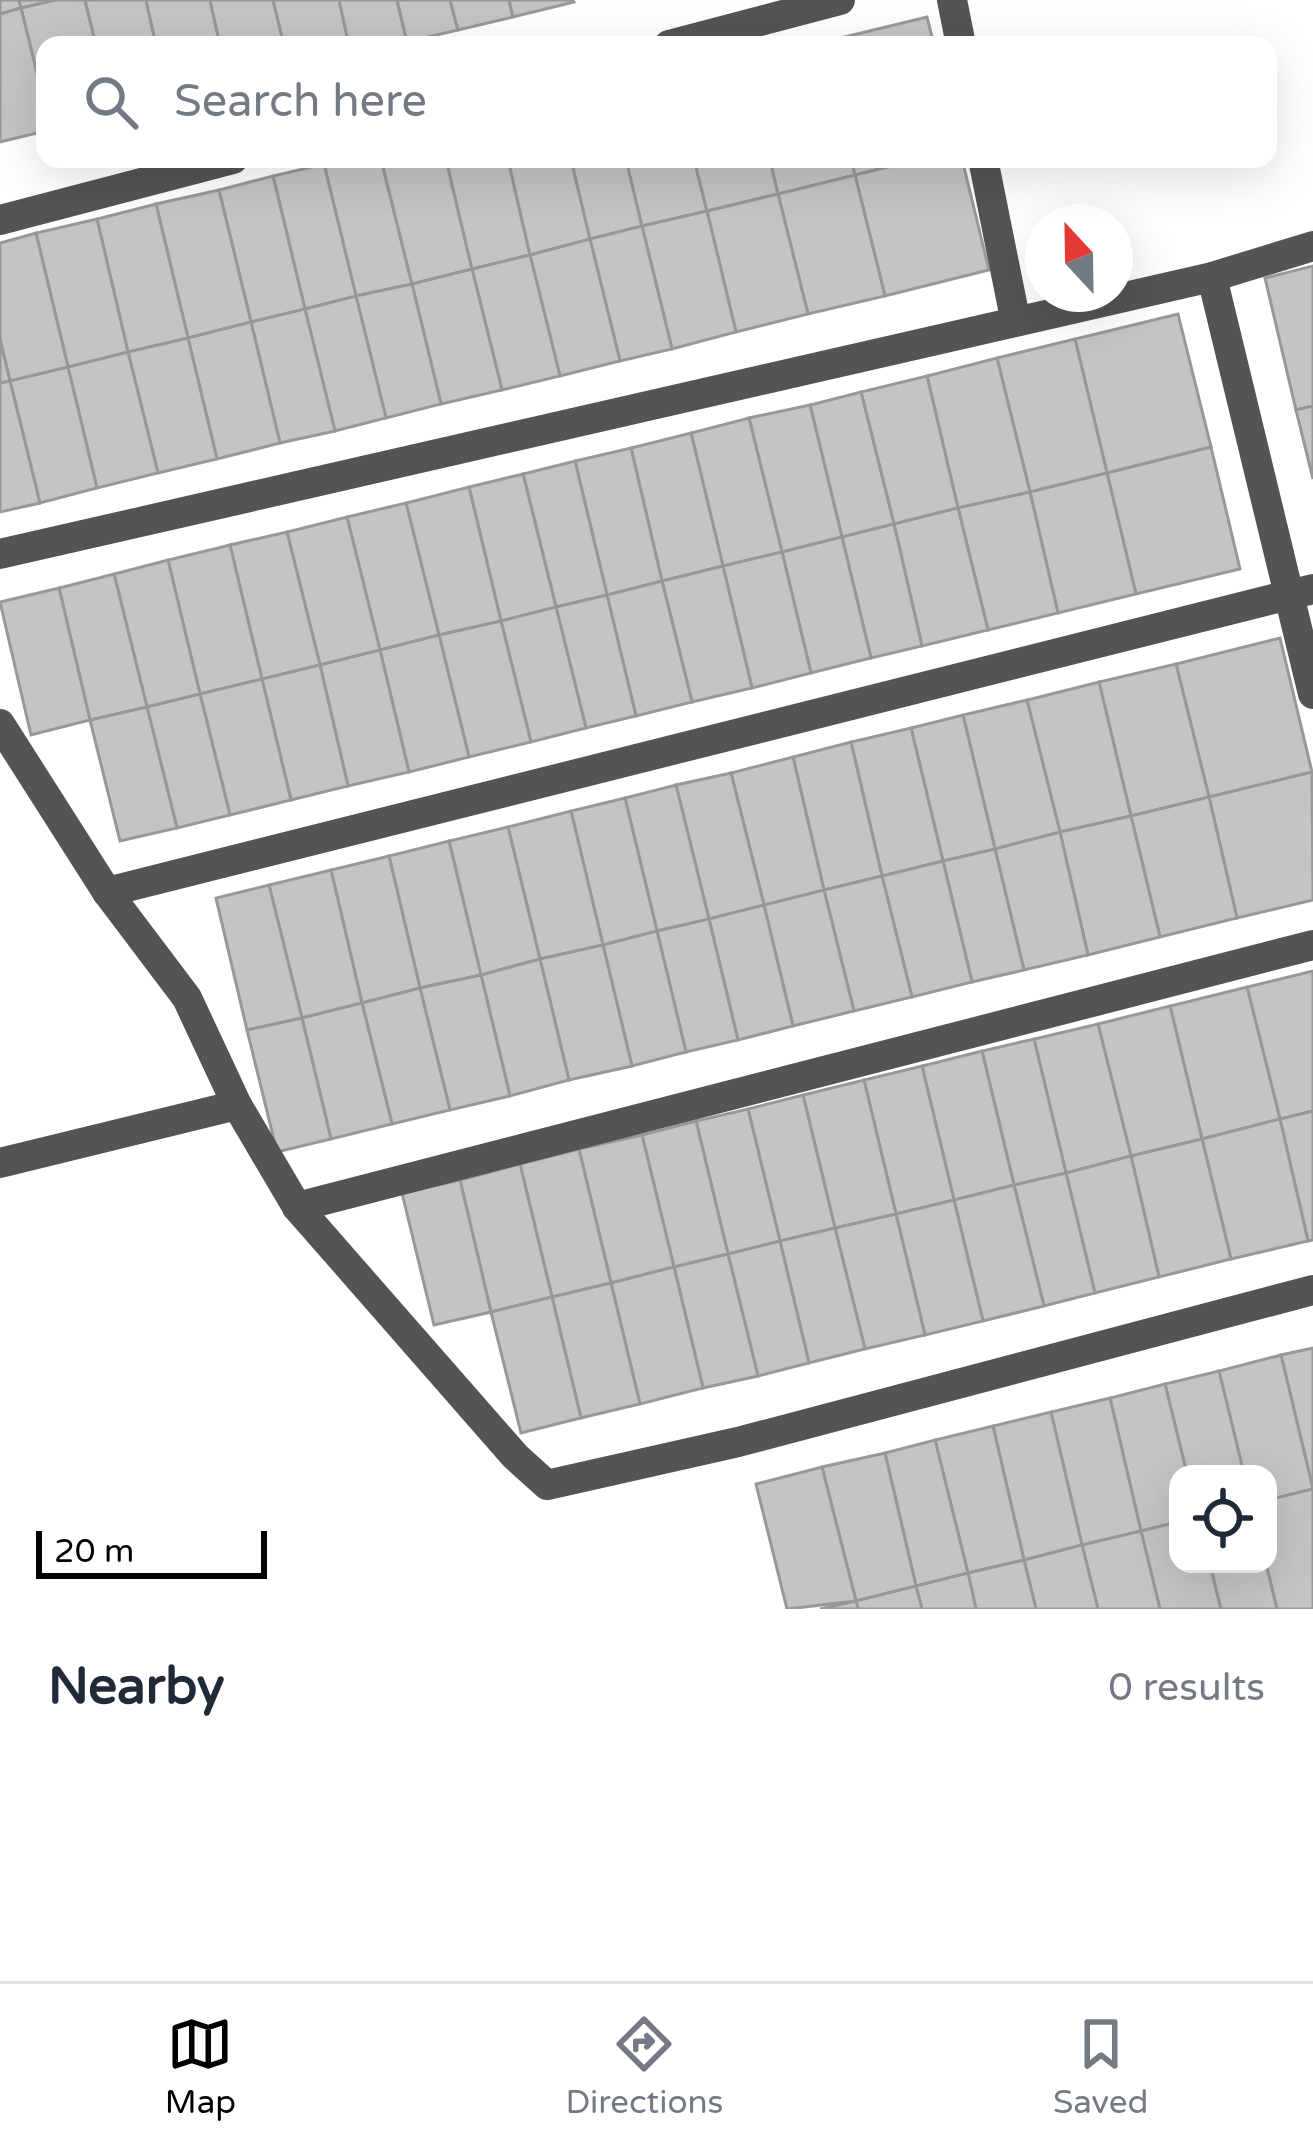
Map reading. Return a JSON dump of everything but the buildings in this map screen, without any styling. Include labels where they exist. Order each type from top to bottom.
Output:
[{"type":"street","points":[[702,36],[840,0]]},
{"type":"street","points":[[952,0],[959,36]]},
{"type":"street","points":[[0,220],[199,168]]},
{"type":"street","points":[[985,168],[1015,318]]},
{"type":"street","points":[[0,554],[1015,318],[1212,277],[1313,246]]},
{"type":"street","points":[[1212,277],[1300,592],[1313,694]]},
{"type":"street","points":[[107,892],[1300,592]]},
{"type":"street","points":[[0,724],[107,892],[187,998],[237,1105],[297,1207],[515,1456],[547,1484],[738,1442],[1313,1290]]},
{"type":"street","points":[[297,1207],[1313,945]]},
{"type":"street","points":[[0,1163],[237,1105]]}]
